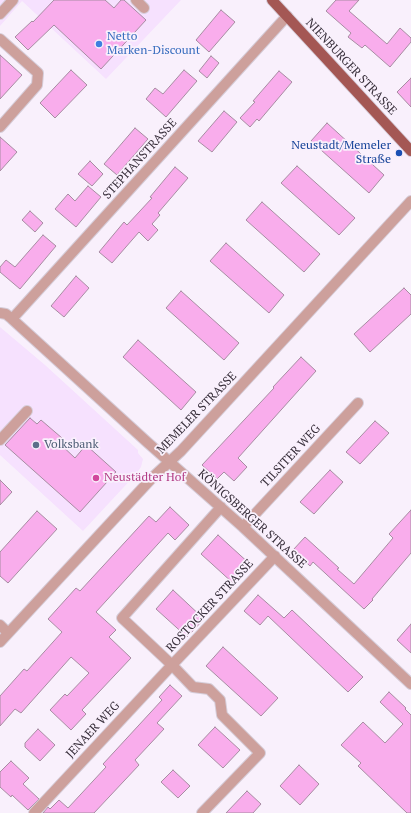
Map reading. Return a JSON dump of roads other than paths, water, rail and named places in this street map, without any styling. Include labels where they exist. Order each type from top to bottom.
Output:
[{"type":"main road","name":"NIENBURGER STRASSE","points":[[272,0],[411,151]]},
{"type":"street","points":[[0,14],[13,0]]},
{"type":"street","points":[[136,0],[144,8]]},
{"type":"street","name":"STEPHANSTRASSE","points":[[12,319],[288,16]]},
{"type":"street","points":[[0,39],[38,73],[37,85],[0,127]]},
{"type":"street","name":"MEMELER STRASSE","points":[[0,642],[152,478],[168,462],[181,452],[411,201]]},
{"type":"street","name":"KÖNIGSBERGER STRASSE","points":[[0,313],[6,314],[12,319],[168,462],[221,507],[411,684]]},
{"type":"street","name":"TILSITER WEG","points":[[242,526],[358,403]]},
{"type":"street","points":[[0,440],[27,411]]},
{"type":"street","points":[[172,665],[122,618],[221,507]]},
{"type":"street","name":"ROSTOCKER STRASSE","points":[[202,813],[260,753],[222,715],[220,700],[209,689],[193,687],[172,665],[275,556]]},
{"type":"street","points":[[0,625],[8,633]]},
{"type":"street","name":"JENAER WEG","points":[[34,813],[172,665]]},
{"type":"place","name":"Netto Marken-Discount","points":[[99,44]]},
{"type":"place","name":"Neustadt/Memeler Straße","points":[[399,153]]},
{"type":"place","name":"Volksbank","points":[[36,445]]},
{"type":"place","name":"Neustädter Hof","points":[[96,478]]}]
